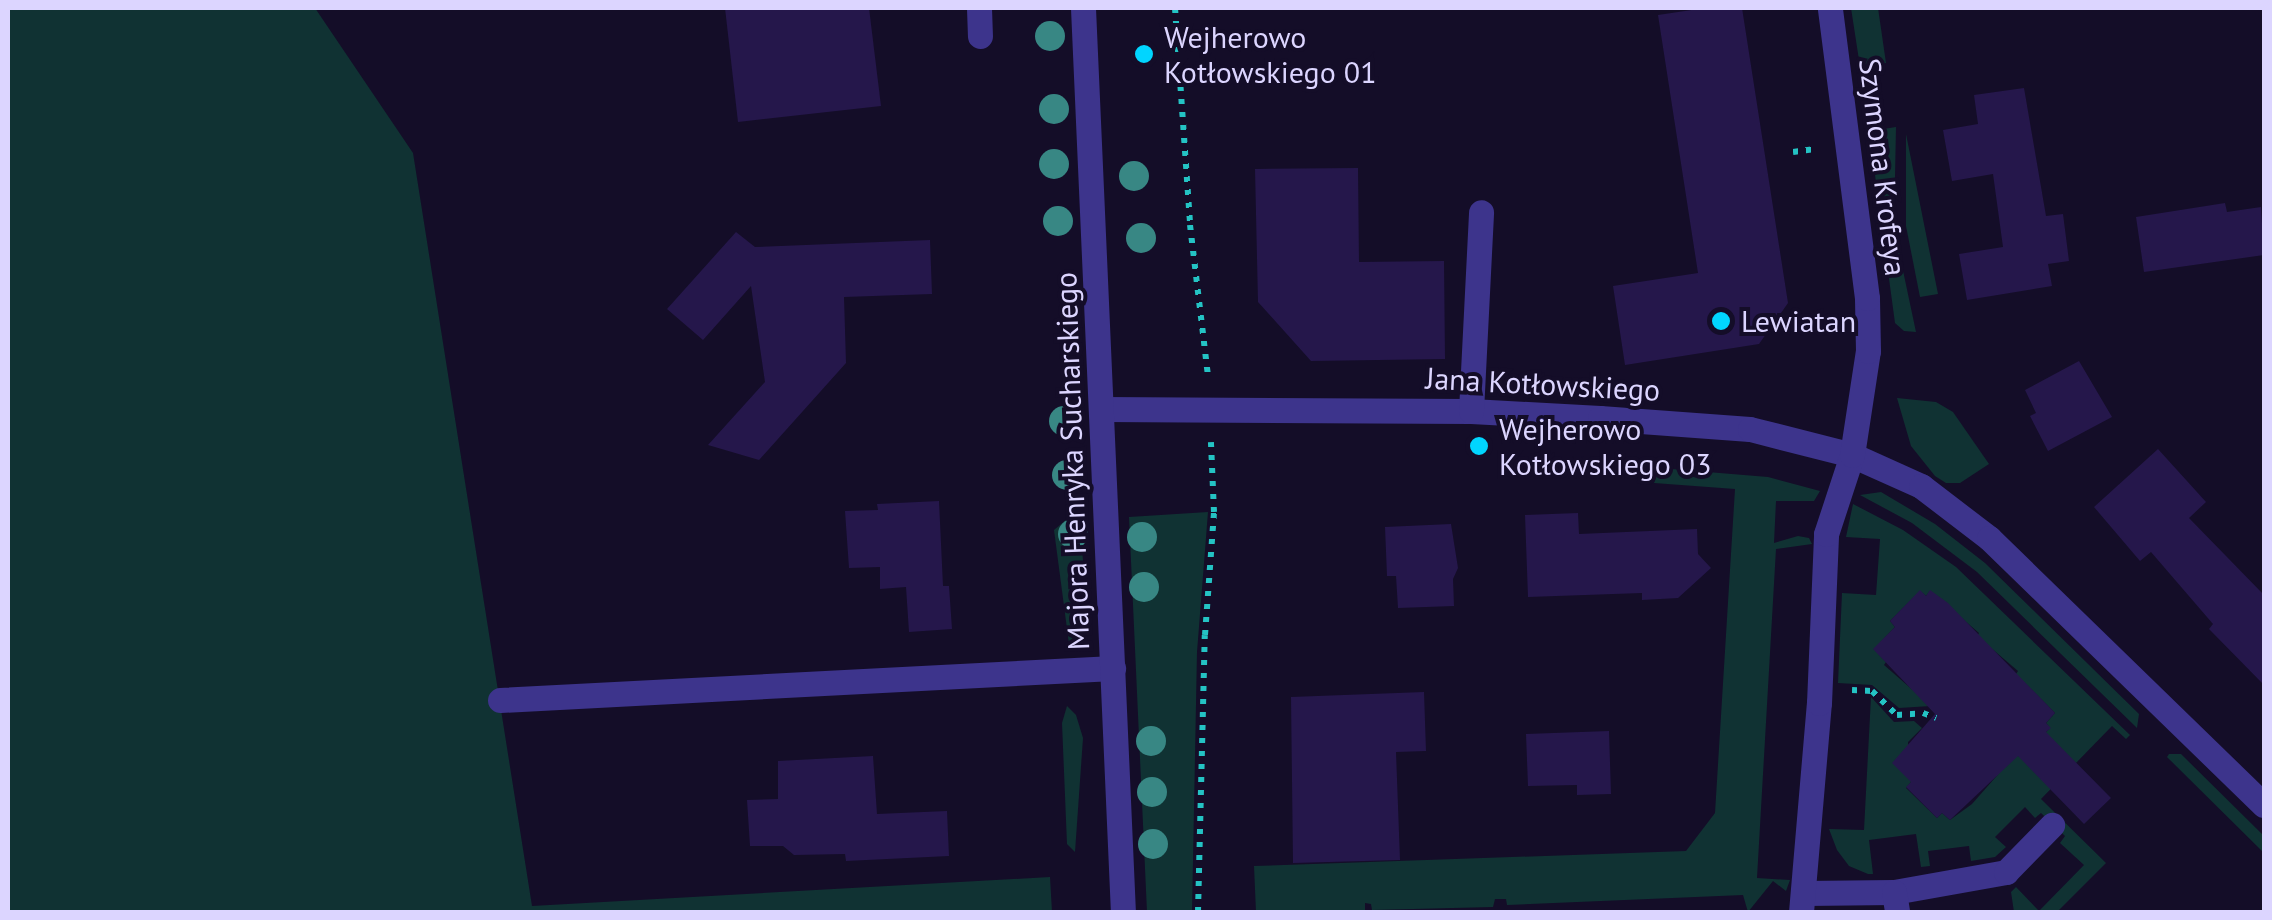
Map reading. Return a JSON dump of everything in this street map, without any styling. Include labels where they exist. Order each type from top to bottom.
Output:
[{"type":"street","points":[[978,8],[980,36]]},
{"type":"street","name":"Majora Henryka Sucharskiego","points":[[1083,8],[1123,912]]},
{"type":"street","name":"Szymona Krofeya","points":[[1803,903],[1826,534],[1852,454],[1868,351],[1867,298],[1830,8]]},
{"type":"street","points":[[1471,412],[1481,212]]},
{"type":"street","name":"Jana Kotłowskiego","points":[[1102,409],[1471,412],[1737,428],[1852,454],[1921,486],[1989,538],[2264,805]]},
{"type":"street","points":[[500,700],[1113,668]]},
{"type":"street","points":[[1803,903],[1896,902],[2006,872],[2052,825]]},
{"type":"path","points":[[1175,8],[1190,225],[1210,408],[1214,512],[1204,654],[1198,912]]},
{"type":"path","points":[[1792,152],[1821,148]]},
{"type":"path","points":[[1819,688],[1872,691],[1897,714],[1923,713],[1936,718]]},
{"type":"green space","points":[[8,8],[315,8],[413,153],[532,906],[1050,877],[1052,912],[8,912]]},
{"type":"green space","points":[[1851,8],[1878,8],[1886,63],[1868,66],[1859,60]]},
{"type":"green space","points":[[1896,127],[1894,228],[1916,332],[1904,331],[1895,323],[1870,138],[1877,130]]},
{"type":"green space","points":[[1906,134],[1938,294],[1920,297],[1906,226]]},
{"type":"green space","points":[[1897,398],[1936,402],[1953,412],[1989,464],[1960,483],[1946,483],[1935,476],[1911,446]]},
{"type":"green space","points":[[1659,468],[1768,477],[1820,491],[1814,501],[1776,501],[1774,543],[1798,536],[1809,538],[1812,544],[1776,549],[1757,878],[1790,880],[1786,891],[1773,881],[1748,912],[1743,895],[1507,905],[1506,899],[1495,899],[1493,907],[1372,910],[1371,904],[1365,903],[1365,910],[1347,912],[1256,912],[1254,866],[1686,851],[1715,813],[1735,489],[1654,483]]},
{"type":"green space","points":[[1881,492],[1935,524],[1985,563],[2139,714],[2137,728],[1977,572],[1912,523],[1860,495]]},
{"type":"green space","points":[[1853,504],[1903,530],[1956,567],[2130,735],[2126,739],[2112,726],[2041,799],[2106,863],[2057,912],[2014,912],[2011,892],[2016,887],[2039,911],[2084,865],[2060,843],[2065,836],[2041,813],[2035,818],[2025,807],[1995,837],[2006,847],[1995,857],[1971,861],[1969,846],[1928,851],[1930,866],[1921,867],[1916,834],[1869,840],[1873,874],[1868,874],[1849,866],[1837,850],[1829,829],[1864,830],[1871,697],[1894,722],[1914,721],[1922,728],[1908,742],[1911,782],[1906,788],[1937,818],[1942,813],[1950,820],[1972,804],[2016,754],[2021,758],[2050,728],[2046,723],[2055,713],[2016,674],[2018,671],[1930,591],[1926,596],[1920,591],[1890,621],[1895,627],[1874,649],[1886,662],[1884,665],[1931,706],[1899,708],[1872,685],[1838,683],[1842,593],[1876,595],[1880,539],[1846,537]]},
{"type":"green space","points":[[1208,512],[1197,652],[1192,912],[1147,912],[1129,517]]},
{"type":"green space","points":[[1079,518],[1087,603],[1079,632],[1069,644],[1054,530],[1067,519]]},
{"type":"green space","points":[[1067,706],[1076,715],[1083,738],[1075,852],[1067,844],[1062,723]]},
{"type":"green space","points":[[2181,754],[2264,836],[2264,853],[2167,757]]},
{"type":"building","points":[[725,8],[869,8],[881,106],[738,122]]},
{"type":"building","points":[[1705,8],[1742,8],[1788,303],[1759,344],[1625,365],[1613,286],[1698,273],[1658,15]]},
{"type":"building","points":[[2024,88],[2046,216],[2063,214],[2069,261],[2048,264],[2052,286],[1967,300],[1959,254],[2003,247],[1993,174],[1952,181],[1943,130],[1978,124],[1974,95]]},
{"type":"building","points":[[1358,168],[1359,262],[1444,261],[1445,359],[1311,361],[1258,302],[1255,169]]},
{"type":"building","points":[[2225,203],[2227,212],[2261,207],[2264,255],[2144,272],[2136,217]]},
{"type":"building","points":[[736,232],[755,247],[930,240],[932,294],[844,297],[846,363],[759,460],[708,445],[765,382],[751,286],[703,340],[667,309]]},
{"type":"building","points":[[2079,361],[2112,417],[2048,451],[2030,416],[2036,413],[2025,390]]},
{"type":"building","points":[[2158,449],[2206,502],[2189,518],[2264,595],[2264,685],[2209,629],[2213,624],[2151,552],[2140,561],[2094,507]]},
{"type":"building","points":[[939,501],[943,586],[949,586],[952,629],[909,632],[906,587],[880,589],[880,567],[849,568],[845,511],[878,510],[877,504]]},
{"type":"building","points":[[1578,513],[1579,534],[1697,529],[1698,554],[1711,568],[1678,598],[1642,600],[1642,593],[1528,597],[1525,515]]},
{"type":"building","points":[[1451,524],[1458,568],[1453,579],[1454,606],[1398,608],[1396,576],[1387,576],[1385,527]]},
{"type":"building","points":[[1920,590],[1926,596],[1930,590],[1948,603],[2055,713],[2046,723],[2051,728],[2046,732],[2111,798],[2084,824],[2018,756],[1950,820],[1942,813],[1937,818],[1906,787],[1911,782],[1892,763],[1935,714],[1873,649],[1895,627],[1890,621]]},
{"type":"building","points":[[1424,692],[1426,751],[1396,752],[1400,860],[1293,863],[1291,697]]},
{"type":"building","points":[[1609,731],[1611,794],[1577,795],[1577,785],[1528,786],[1526,734]]},
{"type":"building","points":[[873,756],[877,814],[947,811],[949,856],[846,861],[845,854],[794,855],[783,846],[750,846],[747,800],[778,799],[778,761]]},
{"type":"place","name":"Wejherowo Kotłowskiego 01","points":[[1144,54]]},
{"type":"place","name":"Lewiatan","points":[[1721,321]]},
{"type":"place","name":"Wejherowo Kotłowskiego 03","points":[[1479,446]]}]
